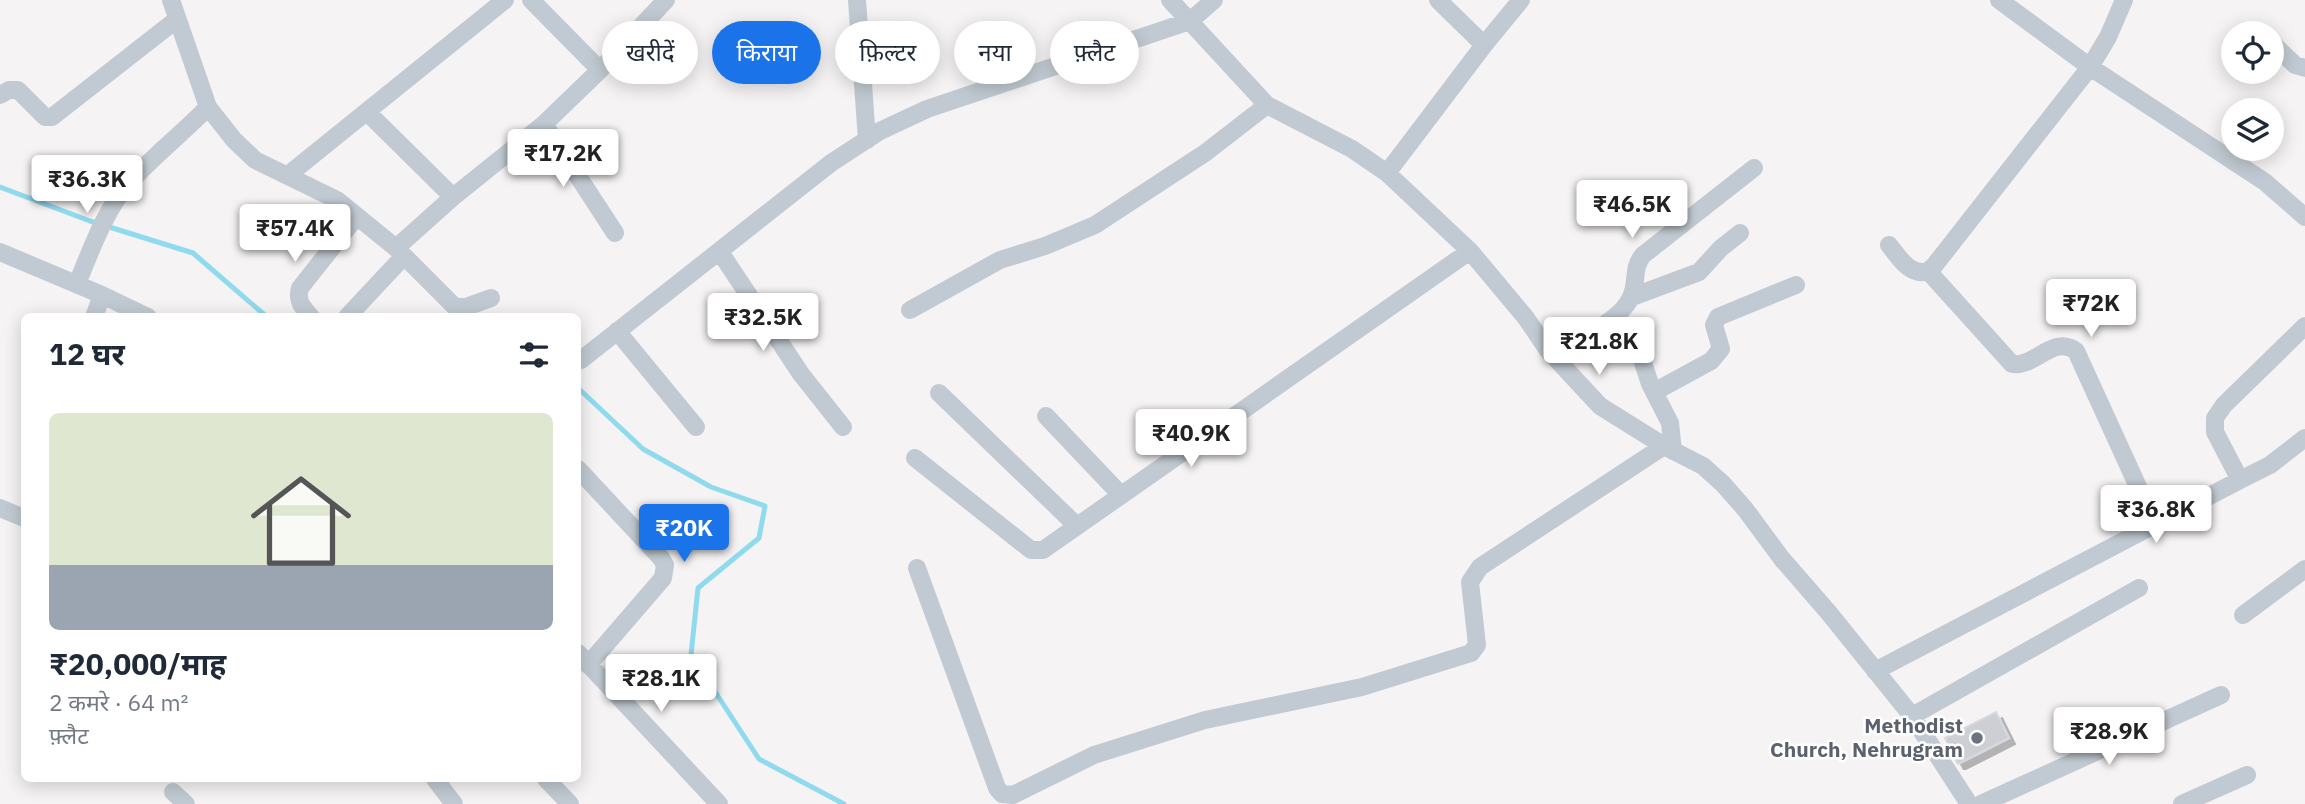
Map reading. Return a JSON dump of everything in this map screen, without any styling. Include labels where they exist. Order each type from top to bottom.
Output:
[{"type":"street","points":[[171,0],[208,107],[246,152],[255,160],[337,200],[400,252],[455,307],[466,307],[491,298]]},
{"type":"street","points":[[288,175],[505,0]]},
{"type":"street","points":[[531,0],[600,70]]},
{"type":"street","points":[[350,313],[400,252],[453,197],[544,124],[666,0]]},
{"type":"street","points":[[857,0],[867,140]]},
{"type":"street","points":[[1170,0],[1267,106],[1352,149],[1387,173],[1470,251],[1526,318],[1551,353],[1600,406],[1703,466],[1723,484],[1912,716],[1969,804]]},
{"type":"street","points":[[581,360],[831,163],[867,140],[927,109],[1190,21],[1214,0]]},
{"type":"street","points":[[1438,0],[1484,45]]},
{"type":"street","points":[[1387,173],[1521,0]]},
{"type":"street","points":[[1999,0],[2090,66],[2265,182],[2305,217]]},
{"type":"street","points":[[1889,245],[1909,268],[1922,273],[1928,271],[2090,66],[2108,37],[2124,0]]},
{"type":"street","points":[[0,95],[9,90],[18,90],[45,117],[52,117],[176,20]]},
{"type":"street","points":[[2284,54],[2295,65],[2305,68]]},
{"type":"street","points":[[910,310],[1000,260],[1045,246],[1095,225],[1205,153],[1267,106]]},
{"type":"street","points":[[78,284],[92,247],[116,201],[129,183],[208,107]]},
{"type":"street","points":[[367,112],[453,197]]},
{"type":"street","points":[[544,124],[615,233]]},
{"type":"street","points":[[1632,296],[1635,267],[1643,255],[1754,168]]},
{"type":"street","points":[[308,313],[299,302],[300,288],[357,216]]},
{"type":"street","points":[[1551,353],[1602,327],[1632,296],[1699,272],[1721,248],[1740,233]]},
{"type":"street","points":[[915,458],[1031,550],[1048,548],[1470,251]]},
{"type":"street","points":[[720,252],[795,365],[843,427]]},
{"type":"street","points":[[1,256],[78,284],[140,313]]},
{"type":"street","points":[[1928,271],[2012,364],[2022,364],[2057,346],[2068,346],[2076,351],[2155,524]]},
{"type":"street","points":[[1654,391],[1711,361],[1718,354],[1721,349],[1714,325],[1718,317],[1796,285]]},
{"type":"street","points":[[95,313],[102,295]]},
{"type":"street","points":[[2239,480],[2215,432],[2215,418],[2224,405],[2305,326]]},
{"type":"street","points":[[617,331],[696,427]]},
{"type":"street","points":[[1637,344],[1654,391],[1670,423],[1669,448]]},
{"type":"street","points":[[939,393],[1077,526]]},
{"type":"street","points":[[1046,416],[1121,495]]},
{"type":"street","points":[[1875,671],[2270,465],[2305,439]]},
{"type":"street","points":[[917,569],[997,788],[1002,794],[1013,795],[1094,755],[1205,720],[1362,687],[1471,653],[1477,645],[1470,582],[1480,567],[1669,448]]},
{"type":"street","points":[[581,472],[665,565],[663,579],[583,659],[719,804]]},
{"type":"street","points":[[0,508],[21,513]]},
{"type":"street","points":[[2243,615],[2305,569]]},
{"type":"street","points":[[1912,716],[2139,588]]},
{"type":"street","points":[[1981,804],[2221,695]]},
{"type":"street","points":[[2182,804],[2247,775]]},
{"type":"street","points":[[437,782],[454,804]]},
{"type":"street","points":[[549,782],[570,804]]},
{"type":"building","name":"Methodist Church, Nehrugram","points":[[1996,712],[2009,738],[1958,764],[1945,738]]},
{"type":"waterway","points":[[0,187],[90,221],[193,253],[262,313]]},
{"type":"waterway","points":[[581,391],[643,449],[711,487],[765,506],[759,538],[698,588],[691,655],[759,759],[844,804]]},
{"type":"place","name":"Methodist Church, Nehrugram","points":[[1977,738]]}]
